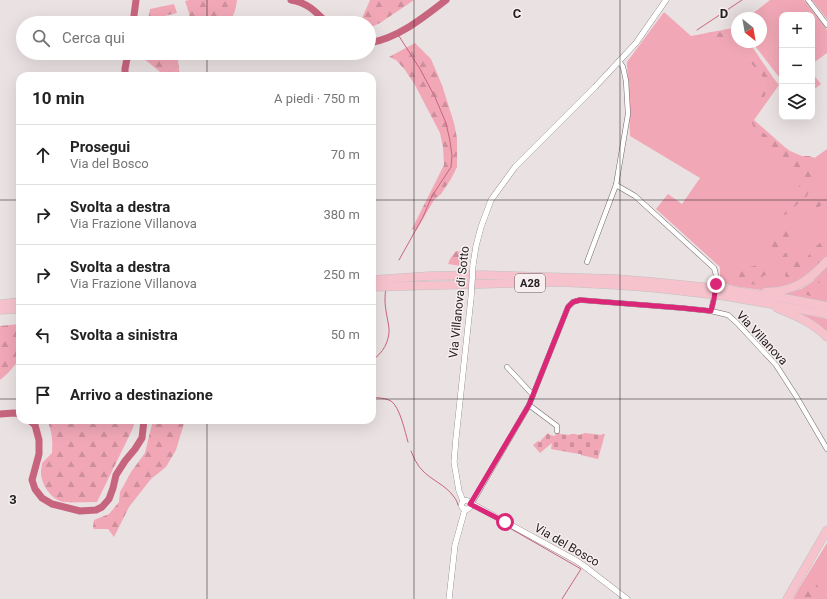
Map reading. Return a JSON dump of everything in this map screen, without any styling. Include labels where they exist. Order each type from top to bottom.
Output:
[{"type":"highway","points":[[740,295],[788,289],[808,279],[827,261]]},
{"type":"highway","name":"A28","points":[[376,286],[429,276],[482,275],[617,279],[655,285],[724,292],[827,314]]},
{"type":"highway","name":"A28","points":[[376,280],[404,282]]},
{"type":"highway","points":[[740,295],[794,314],[808,322],[827,337]]},
{"type":"highway","name":"A28","points":[[740,295],[789,299],[827,306]]},
{"type":"highway","points":[[0,304],[16,302]]},
{"type":"highway","points":[[0,310],[16,309]]},
{"type":"highway","points":[[787,599],[827,530]]},
{"type":"street","name":"Via Villanova di Sotto","points":[[463,501],[459,491],[454,462],[456,438],[471,298],[473,265],[481,227],[491,200],[515,167],[595,87],[636,43],[666,0]]},
{"type":"street","points":[[808,0],[827,25]]},
{"type":"street","points":[[587,262],[616,185],[628,114],[626,81],[623,67],[619,61]]},
{"type":"street","points":[[616,185],[635,196],[714,268],[716,276],[714,299],[711,311]]},
{"type":"street","name":"Via Villanova","points":[[533,395],[568,307],[573,302],[580,300],[711,311],[728,315],[776,365],[827,449]]},
{"type":"street","points":[[449,599],[455,544],[465,509],[469,508],[529,405],[533,395],[507,367]]},
{"type":"street","points":[[529,405],[557,426],[557,431]]},
{"type":"street","points":[[465,509],[462,507],[463,501],[467,500],[470,504]]},
{"type":"street","name":"Via del Bosco","points":[[470,504],[576,561],[627,599]]},
{"type":"green space","points":[[237,0],[232,16],[189,16],[185,1]]},
{"type":"green space","points":[[370,0],[414,0],[376,25],[376,16],[363,16]]},
{"type":"green space","points":[[770,0],[804,0],[813,12],[779,12],[779,77],[757,48],[767,48],[767,12],[755,12]]},
{"type":"green space","points":[[812,0],[827,0],[827,19]]},
{"type":"green space","points":[[174,4],[177,13],[165,16],[149,16],[150,9]]},
{"type":"green space","points":[[664,12],[691,36],[731,28],[731,48],[749,48],[779,85],[754,120],[805,165],[827,149],[827,258],[809,276],[785,289],[762,290],[720,283],[720,267],[656,209],[668,194],[682,204],[700,178],[630,136],[627,62]]},
{"type":"green space","points":[[815,14],[827,30],[827,53],[815,62]]},
{"type":"green space","points":[[710,32],[731,33],[731,37],[717,39],[697,38]]},
{"type":"green space","points":[[415,43],[431,59],[442,85],[457,138],[457,167],[441,194],[434,200],[416,231],[412,229],[444,165],[443,147],[440,133],[415,85],[405,70],[396,60],[389,57]]},
{"type":"green space","points":[[745,48],[753,48],[772,76],[764,98],[752,120],[756,127],[790,151],[802,156],[815,158],[816,174],[807,196],[785,215],[780,214],[799,186],[802,177],[755,130],[750,119],[768,83],[750,62]]},
{"type":"green space","points":[[145,60],[178,60],[179,72],[160,72]]},
{"type":"green space","points":[[815,77],[821,84],[815,89]]},
{"type":"green space","points":[[827,186],[827,202],[813,210],[794,215],[798,210],[812,200]]},
{"type":"green space","points":[[794,225],[788,238],[782,246],[771,254],[769,246],[773,239]]},
{"type":"green space","points":[[827,235],[827,258],[824,261],[799,277],[790,280],[785,276],[786,271],[778,265],[775,260],[779,255],[787,253],[788,259],[804,262],[814,248]]},
{"type":"green space","points":[[456,251],[463,252],[461,266],[448,264]]},
{"type":"green space","points":[[764,264],[770,273],[763,276],[758,285],[736,281],[735,275],[746,265],[749,267]]},
{"type":"green space","points":[[827,266],[827,303],[782,294],[801,289],[812,282]]},
{"type":"green space","points":[[827,276],[827,299],[810,296],[803,293],[803,289],[812,288],[822,290],[824,287],[821,283],[817,283]]},
{"type":"green space","points":[[792,311],[827,319],[827,336]]},
{"type":"green space","points":[[16,324],[16,364],[0,380],[0,326]]},
{"type":"green space","points":[[49,424],[134,424],[97,502],[60,501],[48,492],[41,477],[41,472],[42,463],[52,453]]},
{"type":"green space","points":[[152,424],[184,424],[176,450],[166,467],[151,479],[129,507],[114,537],[108,529],[94,529],[94,520],[109,514],[119,502],[120,492],[131,472],[145,453]]},
{"type":"green space","points":[[556,432],[570,435],[585,433],[605,434],[598,459],[581,454],[551,449],[552,443],[540,453],[533,445],[538,441],[540,442],[548,433],[555,436]]},
{"type":"green space","points":[[827,543],[827,599],[793,599],[799,588]]},
{"type":"green space","points":[[810,579],[818,586],[818,592],[825,593],[827,597],[826,599],[796,599]]},
{"type":"waterway","points":[[134,16],[136,0]]},
{"type":"waterway","points":[[291,0],[307,5],[320,16]]},
{"type":"waterway","points":[[376,41],[400,32],[446,0]]},
{"type":"waterway","points":[[697,30],[742,0]]},
{"type":"waterway","points":[[397,33],[420,69],[435,97],[446,123],[452,156],[451,167],[432,196],[423,217],[399,260]]},
{"type":"waterway","points":[[125,72],[127,60]]},
{"type":"waterway","points":[[376,357],[385,346],[389,333],[385,304],[386,289]]},
{"type":"waterway","points":[[376,398],[387,399],[394,404],[402,420],[408,442]]},
{"type":"waterway","points":[[0,414],[16,413]]},
{"type":"waterway","points":[[34,424],[39,440],[39,454],[32,480],[35,489],[42,498],[52,504],[80,511],[96,510],[102,507],[109,499],[116,475],[142,438],[144,424]]},
{"type":"waterway","points":[[411,451],[420,468],[451,493],[458,505]]},
{"type":"waterway","points":[[506,526],[581,569],[562,599]]},
{"type":"route","points":[[505,522],[470,504],[529,405],[568,307],[573,302],[580,300],[711,311],[716,284]]}]
